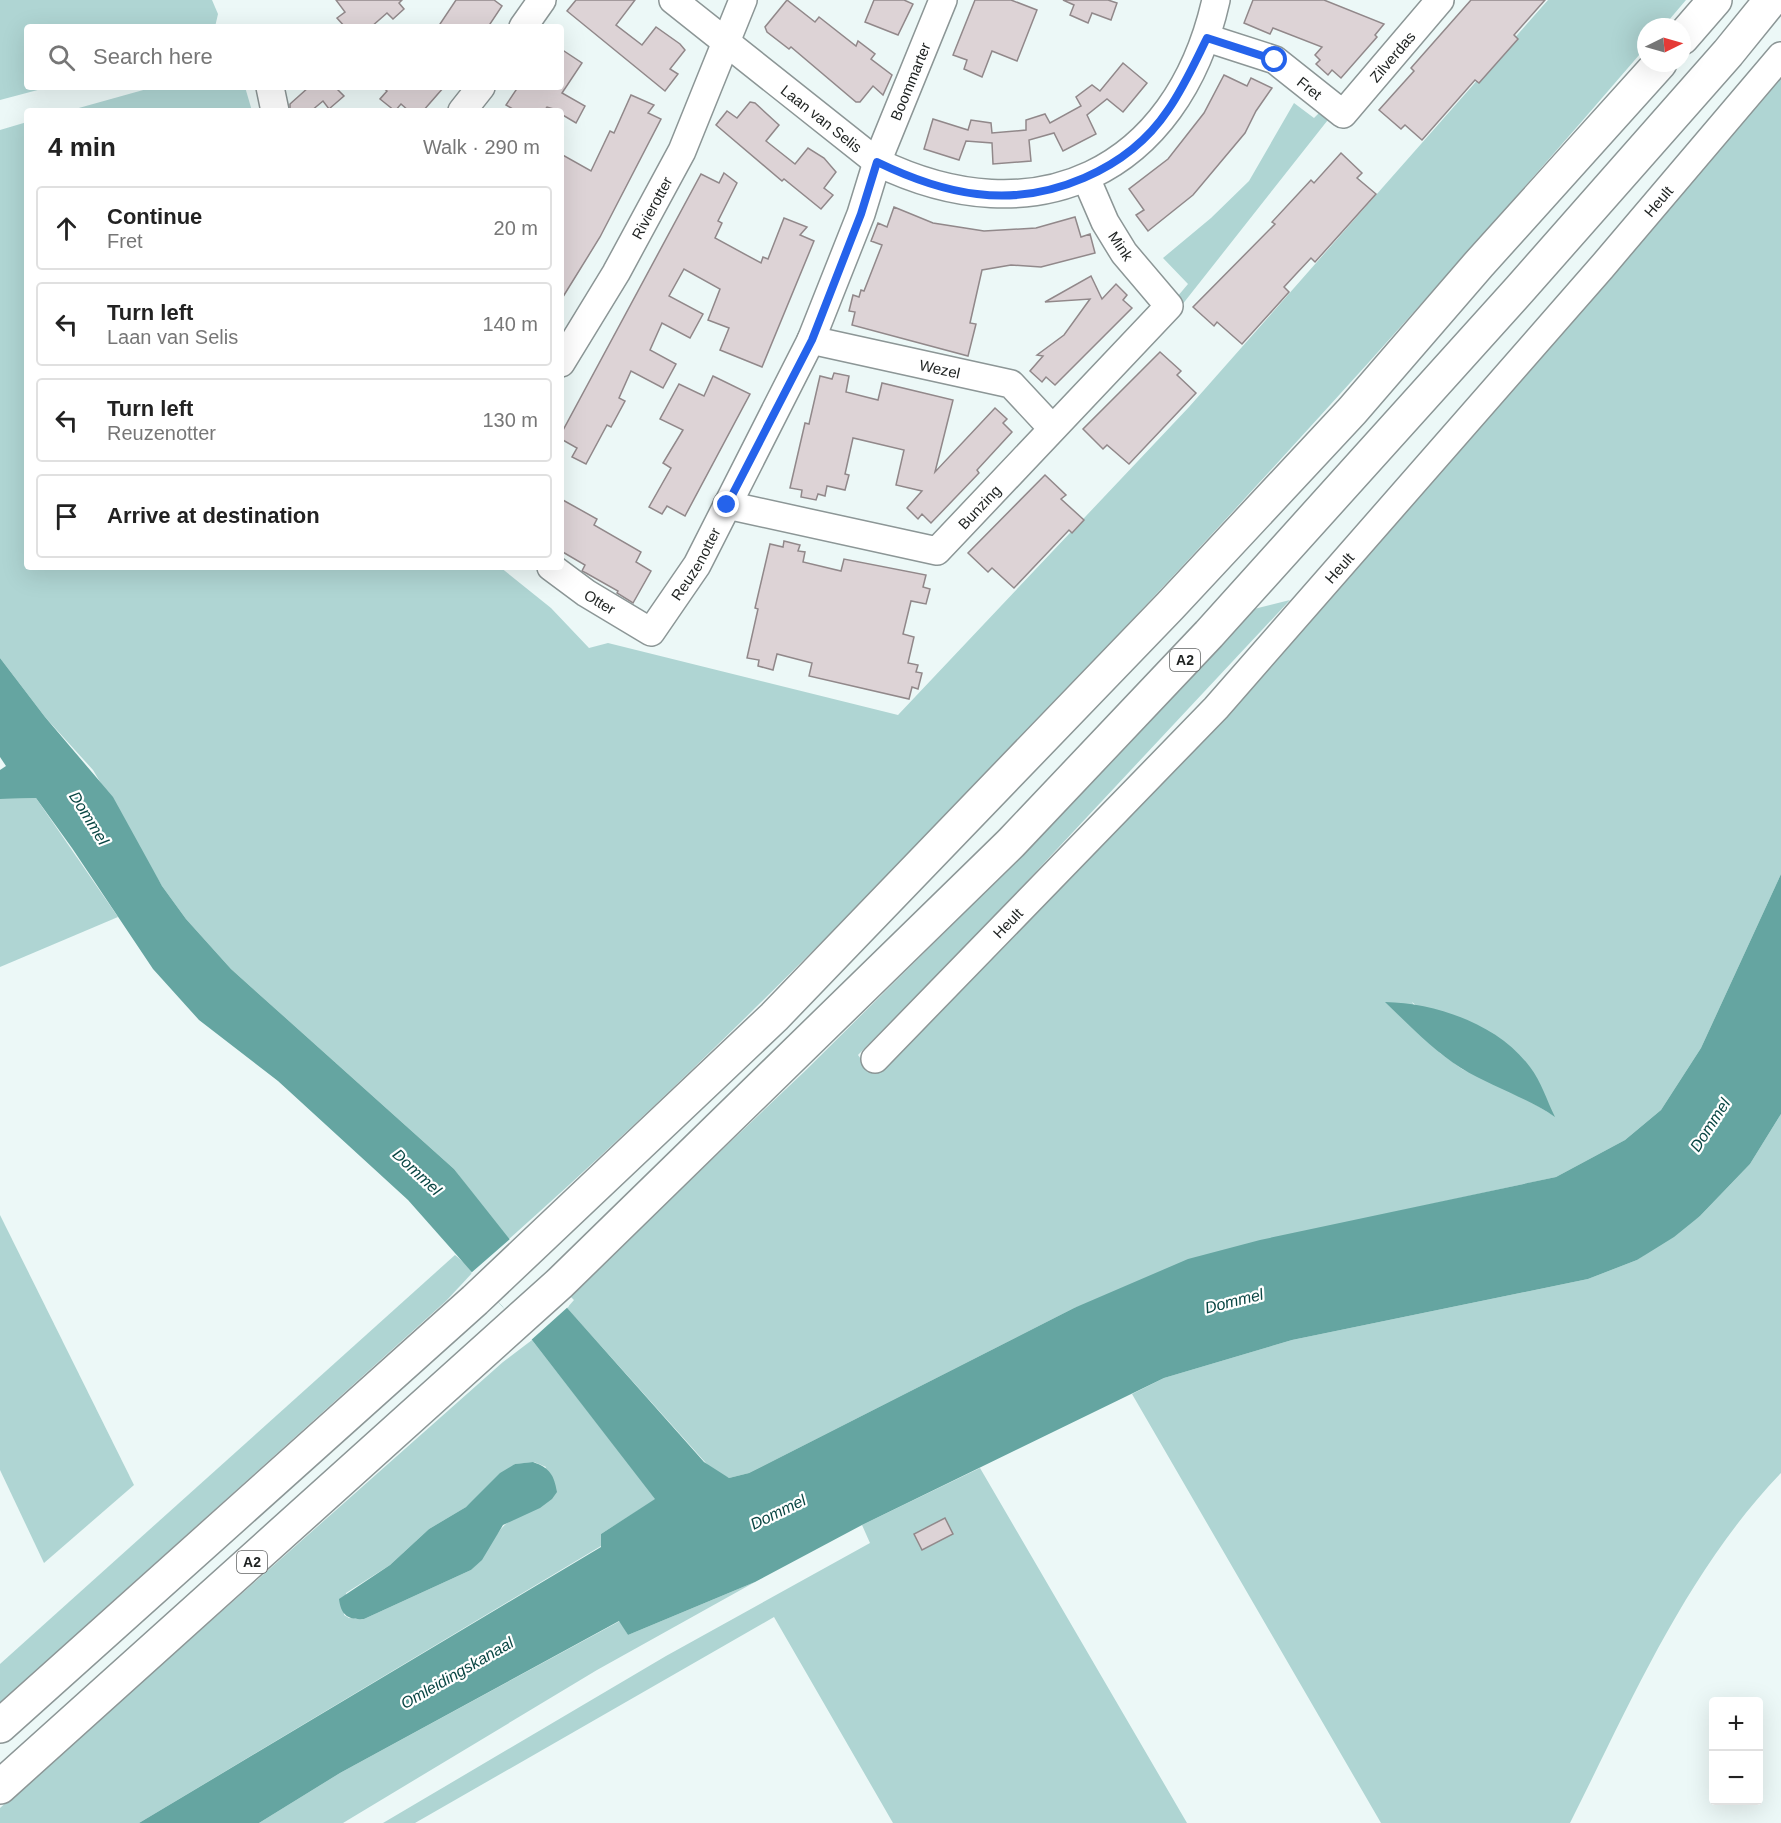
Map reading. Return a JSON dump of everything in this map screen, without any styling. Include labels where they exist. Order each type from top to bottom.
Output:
[{"type":"highway","points":[[1691,28],[1715,0]]},
{"type":"highway","name":"A2","points":[[0,1787],[560,1283],[1011,843],[1201,643],[1535,272],[1728,53],[1771,0]]},
{"type":"highway","points":[[0,1726],[475,1300],[774,1017],[1170,606],[1352,411],[1479,264],[1652,72]]},
{"type":"street","points":[[525,24],[542,0]]},
{"type":"street","name":"Laan van Selis","points":[[673,0],[877,162],[906,176],[977,194],[1016,195],[1086,178],[1104,169],[1138,144],[1167,112],[1207,38],[1215,0]]},
{"type":"street","name":"Rivierotter","points":[[564,358],[616,273],[682,151],[743,0]]},
{"type":"street","name":"Boommarter","points":[[877,162],[943,0]]},
{"type":"street","name":"Zilverdas","points":[[1343,114],[1440,0]]},
{"type":"street","name":"Fret","points":[[1207,38],[1275,60],[1343,114]]},
{"type":"street","name":"Heult","points":[[875,1059],[1215,708],[1585,286],[1781,56]]},
{"type":"street","points":[[271,90],[274,108]]},
{"type":"street","points":[[464,108],[479,90]]},
{"type":"street","name":"Reuzenotter","points":[[651,632],[697,565],[812,340],[861,214],[877,162]]},
{"type":"street","name":"Mink","points":[[1086,178],[1105,222],[1124,253],[1169,306]]},
{"type":"street","name":"Bunzing","points":[[727,505],[937,551],[1169,306]]},
{"type":"street","name":"Wezel","points":[[812,340],[1011,384],[1052,428]]},
{"type":"street","name":"Otter","points":[[555,570],[586,593],[651,632]]},
{"type":"shaded area","points":[[0,0],[212,0],[218,14],[216,24],[24,24],[24,90],[38,90],[0,100]]},
{"type":"shaded area","points":[[1548,0],[1686,0],[1671,18],[1637,18],[1637,57],[1328,408],[1083,672],[880,883],[759,1004],[635,1124],[508,1240],[454,1169],[231,969],[186,919],[162,886],[93,770],[45,717],[0,658],[0,130],[24,123],[24,570],[504,570],[551,608],[589,648],[608,643],[898,715],[1189,407]]},
{"type":"shaded area","points":[[1781,73],[1781,874],[1701,1048],[1661,1110],[1625,1140],[1556,1177],[1354,1221],[1074,1308],[749,1473],[729,1478],[713,1471],[567,1308],[574,1300],[569,1295],[805,1071],[950,927],[1250,610],[1290,600],[986,925],[858,1055],[870,1071]],"holes":[[[1412,1002],[1554,1116],[1521,1096],[1462,1069],[1440,1053]]]},
{"type":"shaded area","points":[[143,90],[246,90],[251,108],[79,108]]},
{"type":"shaded area","points":[[1294,103],[1314,118],[1322,110],[1331,116],[1178,310],[1172,303],[1188,284],[1163,258],[1211,218],[1249,181]]},
{"type":"shaded area","points":[[36,798],[118,917],[0,967],[0,799]]},
{"type":"shaded area","points":[[1781,1114],[1781,1473],[1747,1512],[1689,1595],[1639,1685],[1570,1823],[1381,1823],[1132,1394],[1164,1378],[1292,1340],[1588,1279],[1637,1260],[1700,1216],[1750,1164]]},
{"type":"shaded area","points":[[0,1215],[134,1485],[44,1563],[0,1470]]},
{"type":"shaded area","points":[[455,1255],[474,1271],[446,1301],[0,1703],[0,1664]]},
{"type":"shaded area","points":[[532,1340],[656,1499],[601,1534],[601,1546],[139,1823],[0,1823],[0,1808],[503,1362]],"holes":[[[534,1462],[546,1467],[511,1520],[500,1530],[471,1570],[364,1619],[349,1618],[344,1615],[346,1593],[390,1565],[429,1529],[466,1507],[515,1464]]]},
{"type":"shaded area","points":[[980,1468],[1187,1823],[893,1823],[774,1617],[415,1823],[383,1823],[666,1656],[870,1543],[862,1525]]},
{"type":"shaded area","points":[[755,1582],[597,1670],[343,1823],[259,1823],[340,1773],[620,1621],[628,1635]]},
{"type":"water","points":[[0,658],[45,717],[113,797],[162,886],[186,919],[231,969],[454,1169],[537,1274],[704,1462],[729,1478],[749,1473],[1074,1308],[1188,1259],[1260,1240],[1556,1177],[1625,1140],[1661,1110],[1701,1048],[1781,874],[1781,1114],[1750,1164],[1700,1216],[1674,1237],[1637,1260],[1588,1279],[1292,1340],[1164,1378],[862,1525],[755,1582],[628,1635],[619,1621],[340,1773],[259,1823],[139,1823],[601,1547],[601,1534],[655,1499],[532,1340],[408,1200],[278,1081],[199,1020],[153,969],[36,798],[0,799],[0,770],[6,766],[0,757]]},
{"type":"water","points":[[1385,1002],[1405,1003],[1445,1012],[1484,1028],[1501,1039],[1530,1067],[1555,1117],[1461,1068],[1431,1045]]},
{"type":"water","points":[[533,1462],[550,1473],[557,1492],[540,1508],[503,1525],[482,1560],[471,1570],[364,1619],[350,1618],[344,1613],[339,1599],[390,1565],[429,1529],[466,1507],[500,1473],[515,1464]]},
{"type":"pier","points":[[511,1238],[569,1306],[529,1342],[502,1306],[471,1273]]},
{"type":"building","points":[[336,0],[402,0],[399,3],[404,9],[393,19],[387,13],[374,24],[342,24],[337,18],[345,12]]},
{"type":"building","points":[[456,0],[494,0],[502,6],[490,24],[440,24]]},
{"type":"building","points":[[576,0],[635,0],[616,25],[642,45],[656,27],[680,44],[685,50],[670,69],[678,74],[665,91],[567,11]]},
{"type":"building","points":[[787,0],[815,22],[819,17],[856,46],[858,41],[875,54],[871,59],[892,75],[883,95],[873,86],[860,102],[856,102],[791,47],[789,49],[767,32],[765,27]]},
{"type":"building","points":[[874,0],[904,0],[913,4],[898,35],[865,22]]},
{"type":"building","points":[[975,0],[1011,0],[1037,10],[1017,61],[992,51],[982,77],[964,69],[967,60],[953,55]]},
{"type":"building","points":[[1063,0],[1108,0],[1117,3],[1111,20],[1092,13],[1088,23],[1070,15],[1074,5]]},
{"type":"building","points":[[1253,0],[1324,0],[1384,24],[1375,35],[1377,37],[1341,78],[1332,70],[1328,75],[1316,64],[1320,60],[1315,55],[1322,47],[1273,28],[1270,34],[1244,23]]},
{"type":"building","points":[[1471,0],[1545,0],[1514,35],[1518,39],[1479,83],[1475,80],[1422,140],[1405,125],[1401,129],[1379,110],[1414,71],[1411,68]]},
{"type":"building","points":[[564,51],[582,63],[564,90]]},
{"type":"building","points":[[1123,63],[1147,83],[1123,112],[1107,99],[1087,115],[1096,134],[1063,151],[1054,133],[1029,140],[1031,161],[993,164],[992,143],[966,141],[959,160],[924,149],[933,119],[968,130],[971,120],[991,123],[992,133],[1026,130],[1026,120],[1045,114],[1050,123],[1081,106],[1076,97],[1092,85],[1100,91]]},
{"type":"building","points":[[1224,75],[1247,86],[1251,78],[1272,88],[1256,111],[1245,133],[1193,195],[1148,231],[1136,215],[1144,210],[1129,189],[1168,159],[1204,113]]},
{"type":"building","points":[[306,90],[338,90],[344,96],[330,108],[323,101],[315,108],[290,108],[290,104]]},
{"type":"building","points":[[441,90],[426,108],[406,108],[401,104],[398,108],[391,108],[380,99],[387,91]]},
{"type":"building","points":[[516,90],[564,90],[562,93],[585,106],[576,123],[564,116],[564,108],[511,108],[506,105]]},
{"type":"building","points":[[631,95],[654,105],[648,113],[661,119],[600,237],[564,295],[564,156],[591,171],[610,131],[614,133]]},
{"type":"building","points":[[750,102],[755,103],[779,125],[766,141],[795,164],[808,148],[824,158],[836,172],[824,188],[833,195],[821,209],[784,179],[782,181],[716,125],[727,111],[737,118]]},
{"type":"building","points":[[1341,153],[1362,173],[1357,178],[1376,194],[1315,262],[1311,258],[1284,287],[1289,292],[1242,344],[1217,322],[1214,326],[1193,307],[1275,224],[1272,222],[1311,180],[1314,183]]},
{"type":"building","points":[[724,173],[737,183],[718,221],[722,223],[715,238],[761,263],[763,257],[768,259],[784,218],[807,227],[800,235],[814,241],[762,367],[720,350],[729,328],[708,320],[720,289],[684,269],[669,296],[703,314],[690,338],[662,323],[650,350],[676,364],[663,388],[631,371],[619,398],[625,401],[611,427],[607,425],[586,464],[572,457],[577,448],[564,441],[564,428],[701,174],[719,183]]},
{"type":"building","points":[[894,207],[933,223],[984,231],[1036,228],[1075,217],[1081,237],[1090,234],[1095,253],[1041,267],[1011,265],[982,270],[970,323],[976,324],[968,356],[852,325],[855,312],[849,311],[853,295],[859,297],[861,290],[864,291],[882,245],[871,241],[878,223],[887,227]]},
{"type":"building","points":[[1091,276],[1102,299],[1116,284],[1127,295],[1123,300],[1132,308],[1055,385],[1046,377],[1042,382],[1030,371],[1043,356],[1037,355],[1064,335],[1090,299],[1045,302]]},
{"type":"building","points":[[1160,352],[1181,371],[1177,375],[1196,393],[1129,464],[1107,445],[1103,449],[1083,429]]},
{"type":"building","points":[[834,373],[849,376],[846,392],[878,400],[882,383],[953,400],[935,472],[995,408],[1007,419],[1003,423],[1012,432],[977,470],[979,473],[931,523],[922,514],[918,519],[907,508],[922,491],[896,485],[904,450],[853,438],[845,474],[849,475],[845,490],[827,486],[825,496],[818,494],[816,500],[801,497],[802,490],[790,488],[805,423],[809,424],[820,376],[832,379]]},
{"type":"building","points":[[713,376],[750,394],[685,516],[667,506],[662,514],[649,507],[671,468],[663,463],[683,430],[660,419],[679,384],[704,396]]},
{"type":"building","points":[[1045,475],[1066,495],[1061,499],[1084,520],[1072,533],[1069,530],[1014,588],[992,568],[988,572],[968,553]]},
{"type":"building","points":[[564,501],[597,519],[594,525],[641,552],[636,562],[651,571],[633,603],[617,593],[618,591],[582,571],[585,565],[564,553]]},
{"type":"building","points":[[784,541],[800,545],[798,551],[805,552],[803,562],[841,571],[844,559],[926,575],[923,587],[930,589],[926,604],[911,601],[903,634],[914,637],[908,663],[918,665],[916,672],[922,673],[918,689],[912,687],[909,699],[809,676],[812,663],[777,654],[773,670],[758,666],[759,660],[747,658],[758,609],[755,608],[770,544],[783,547]]},
{"type":"building","points":[[945,1518],[953,1534],[922,1550],[914,1534]]},
{"type":"route","points":[[727,505],[812,340],[861,214],[877,162],[906,176],[977,194],[1016,195],[1052,188],[1086,178],[1104,169],[1138,144],[1167,112],[1188,78],[1207,38],[1275,60]]},
{"type":"water label","name":"Dommel","points":[[89,818]]},
{"type":"water label","name":"Dommel","points":[[1710,1125]]},
{"type":"water label","name":"Dommel","points":[[417,1172]]},
{"type":"water label","name":"Dommel","points":[[1234,1301]]},
{"type":"water label","name":"Dommel","points":[[778,1512]]},
{"type":"water label","name":"Omleidingskanaal","points":[[457,1673]]}]
